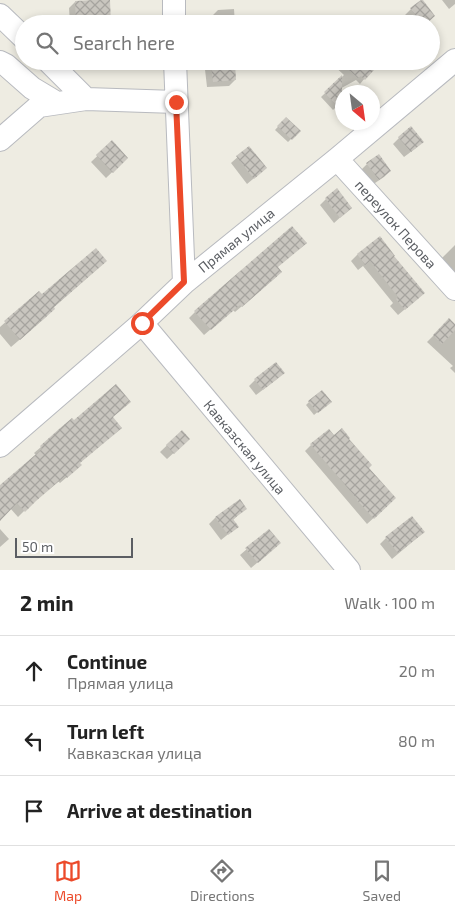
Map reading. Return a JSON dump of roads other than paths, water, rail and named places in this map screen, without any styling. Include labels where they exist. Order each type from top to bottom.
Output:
[{"type":"street","points":[[174,0],[174,15]]},
{"type":"street","points":[[0,15],[15,29]]},
{"type":"street","name":"Прямая улица","points":[[0,446],[142,323],[184,282],[337,159],[455,60]]},
{"type":"street","points":[[0,62],[32,88],[57,103]]},
{"type":"street","points":[[57,70],[86,99]]},
{"type":"street","points":[[175,70],[184,282]]},
{"type":"street","points":[[0,140],[39,106],[86,99],[176,102]]},
{"type":"street","name":"переулок Перова","points":[[337,159],[455,289]]},
{"type":"street","name":"Кавказская улица","points":[[142,323],[349,570]]}]
